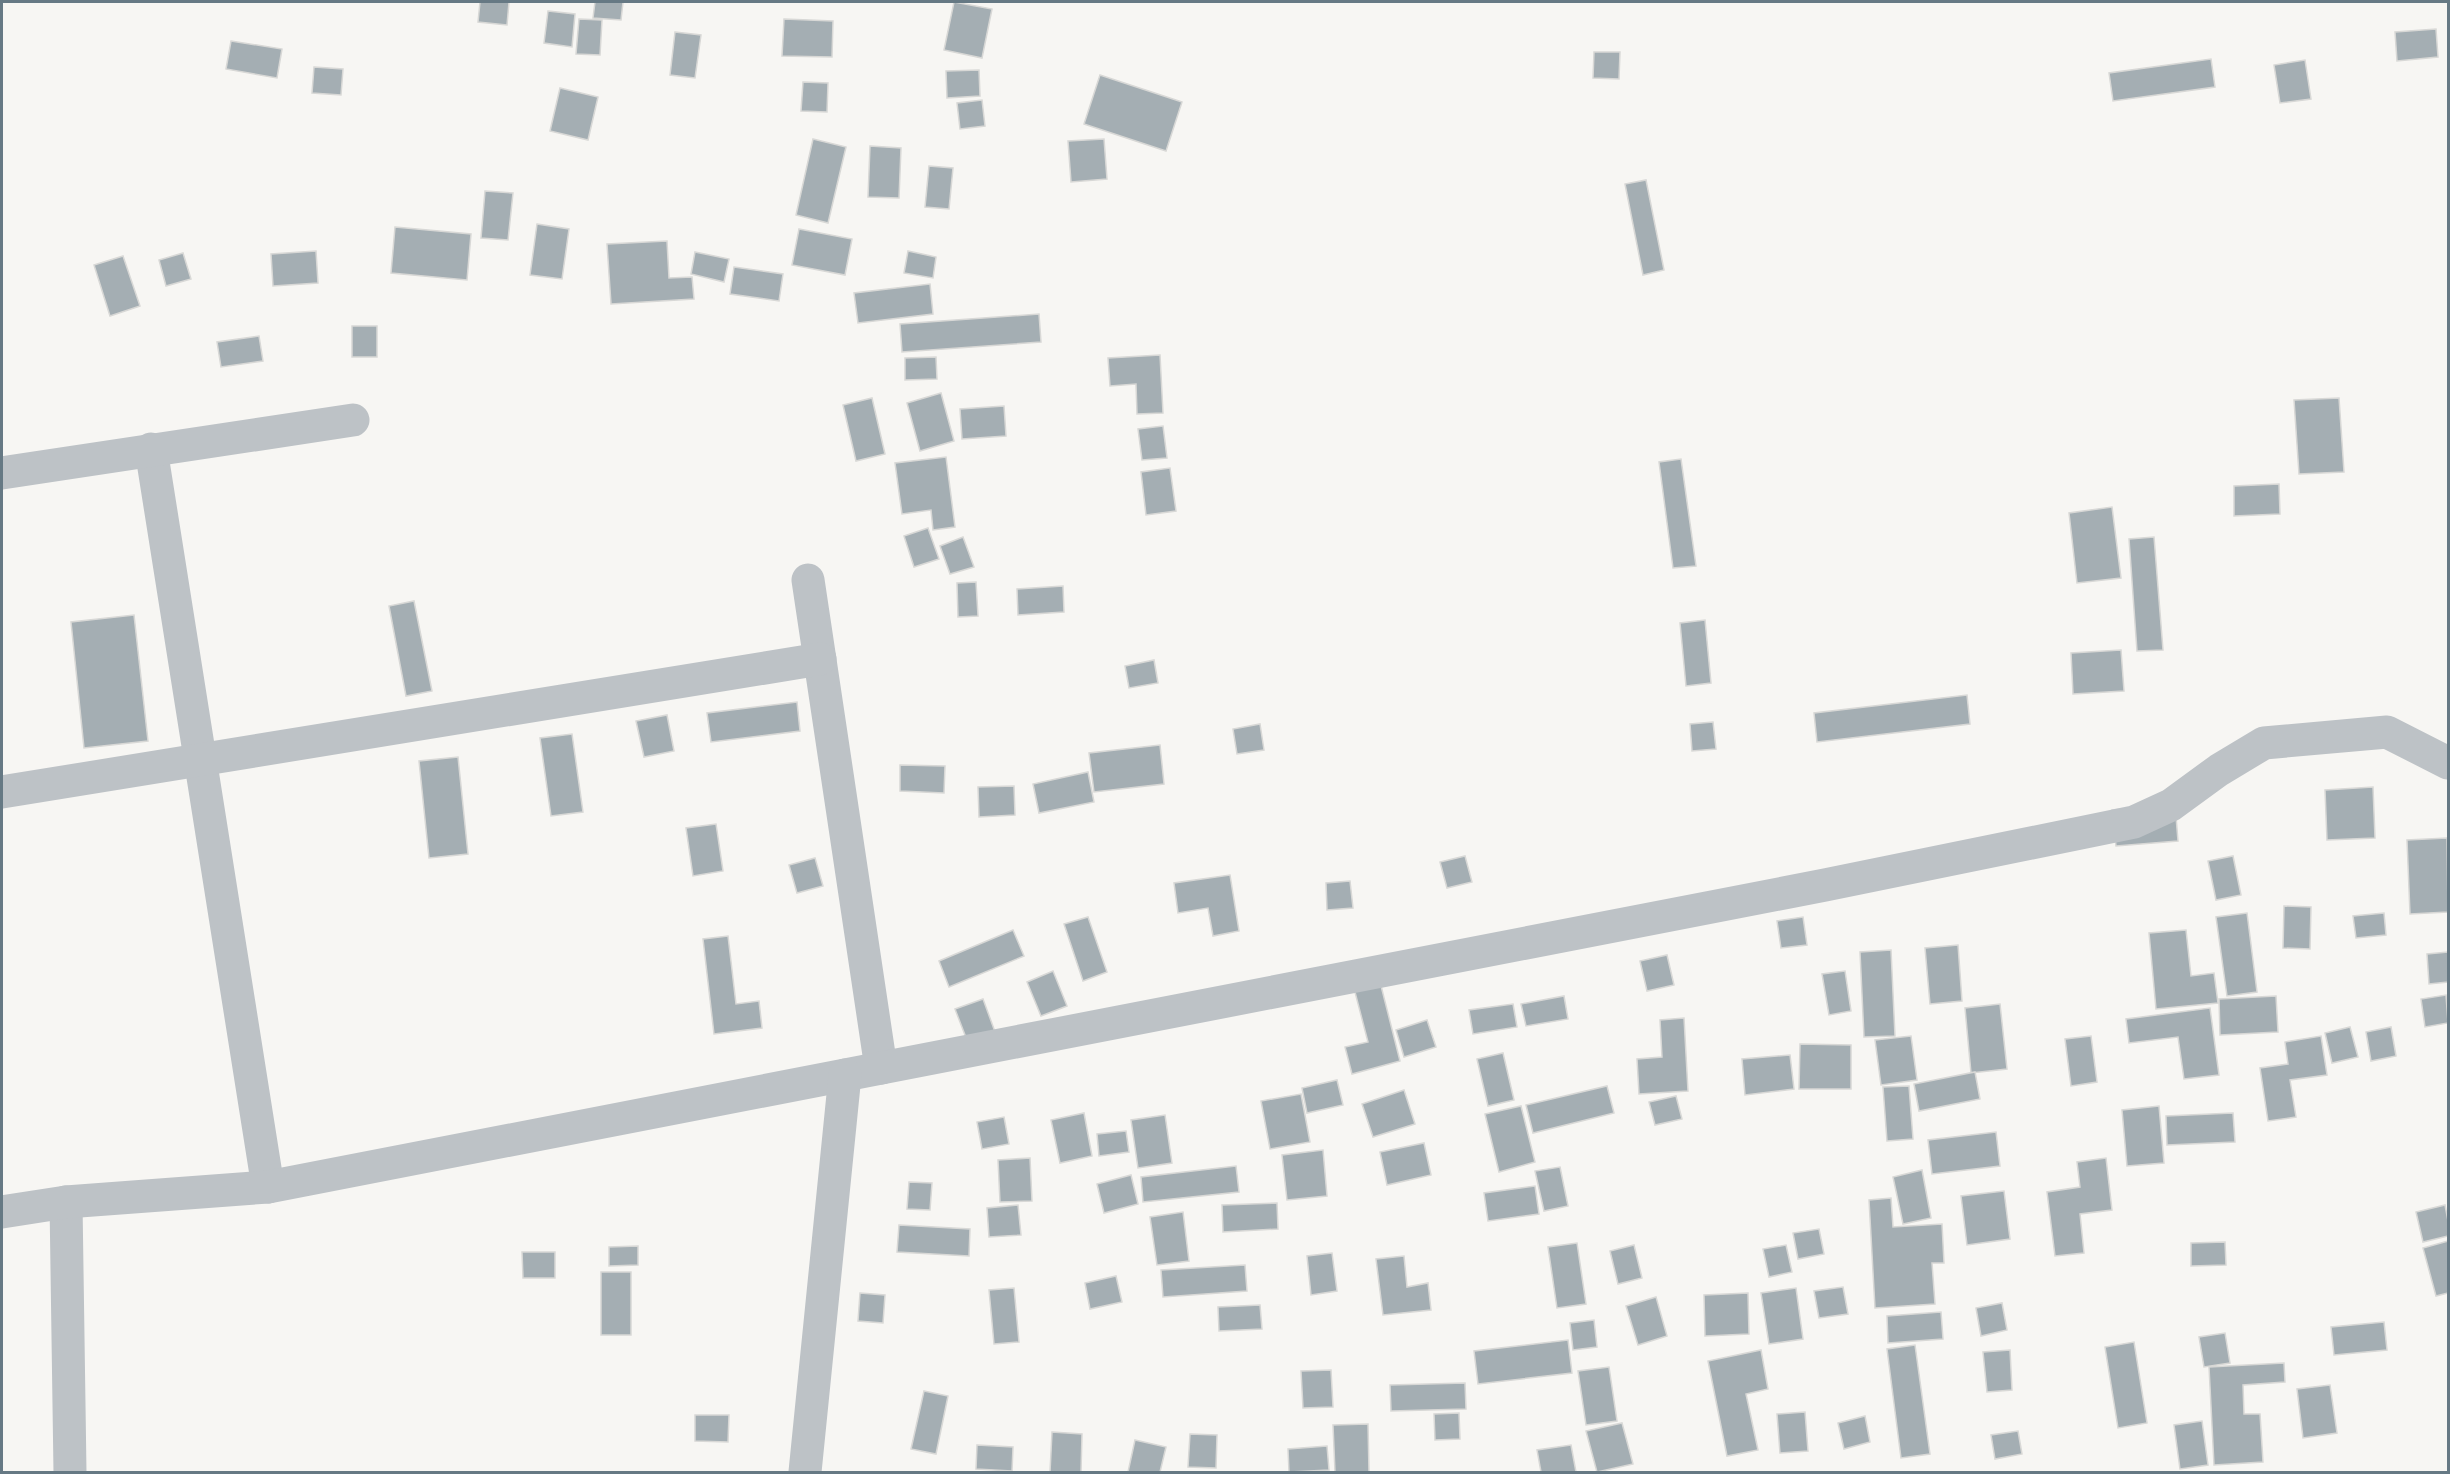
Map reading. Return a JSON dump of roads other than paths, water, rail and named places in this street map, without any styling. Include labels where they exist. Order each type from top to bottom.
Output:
[{"type":"street","points":[[2,473],[353,420]]},
{"type":"street","points":[[151,449],[268,1187]]},
{"type":"street","points":[[808,580],[881,1068]]},
{"type":"street","points":[[2,792],[820,659]]},
{"type":"street","points":[[2,1212],[66,1202],[268,1187],[1825,885],[2134,822],[2171,805],[2219,770],[2264,743],[2387,732],[2448,763]]},
{"type":"street","points":[[805,1473],[845,1075]]},
{"type":"street","points":[[66,1202],[70,1473]]}]
